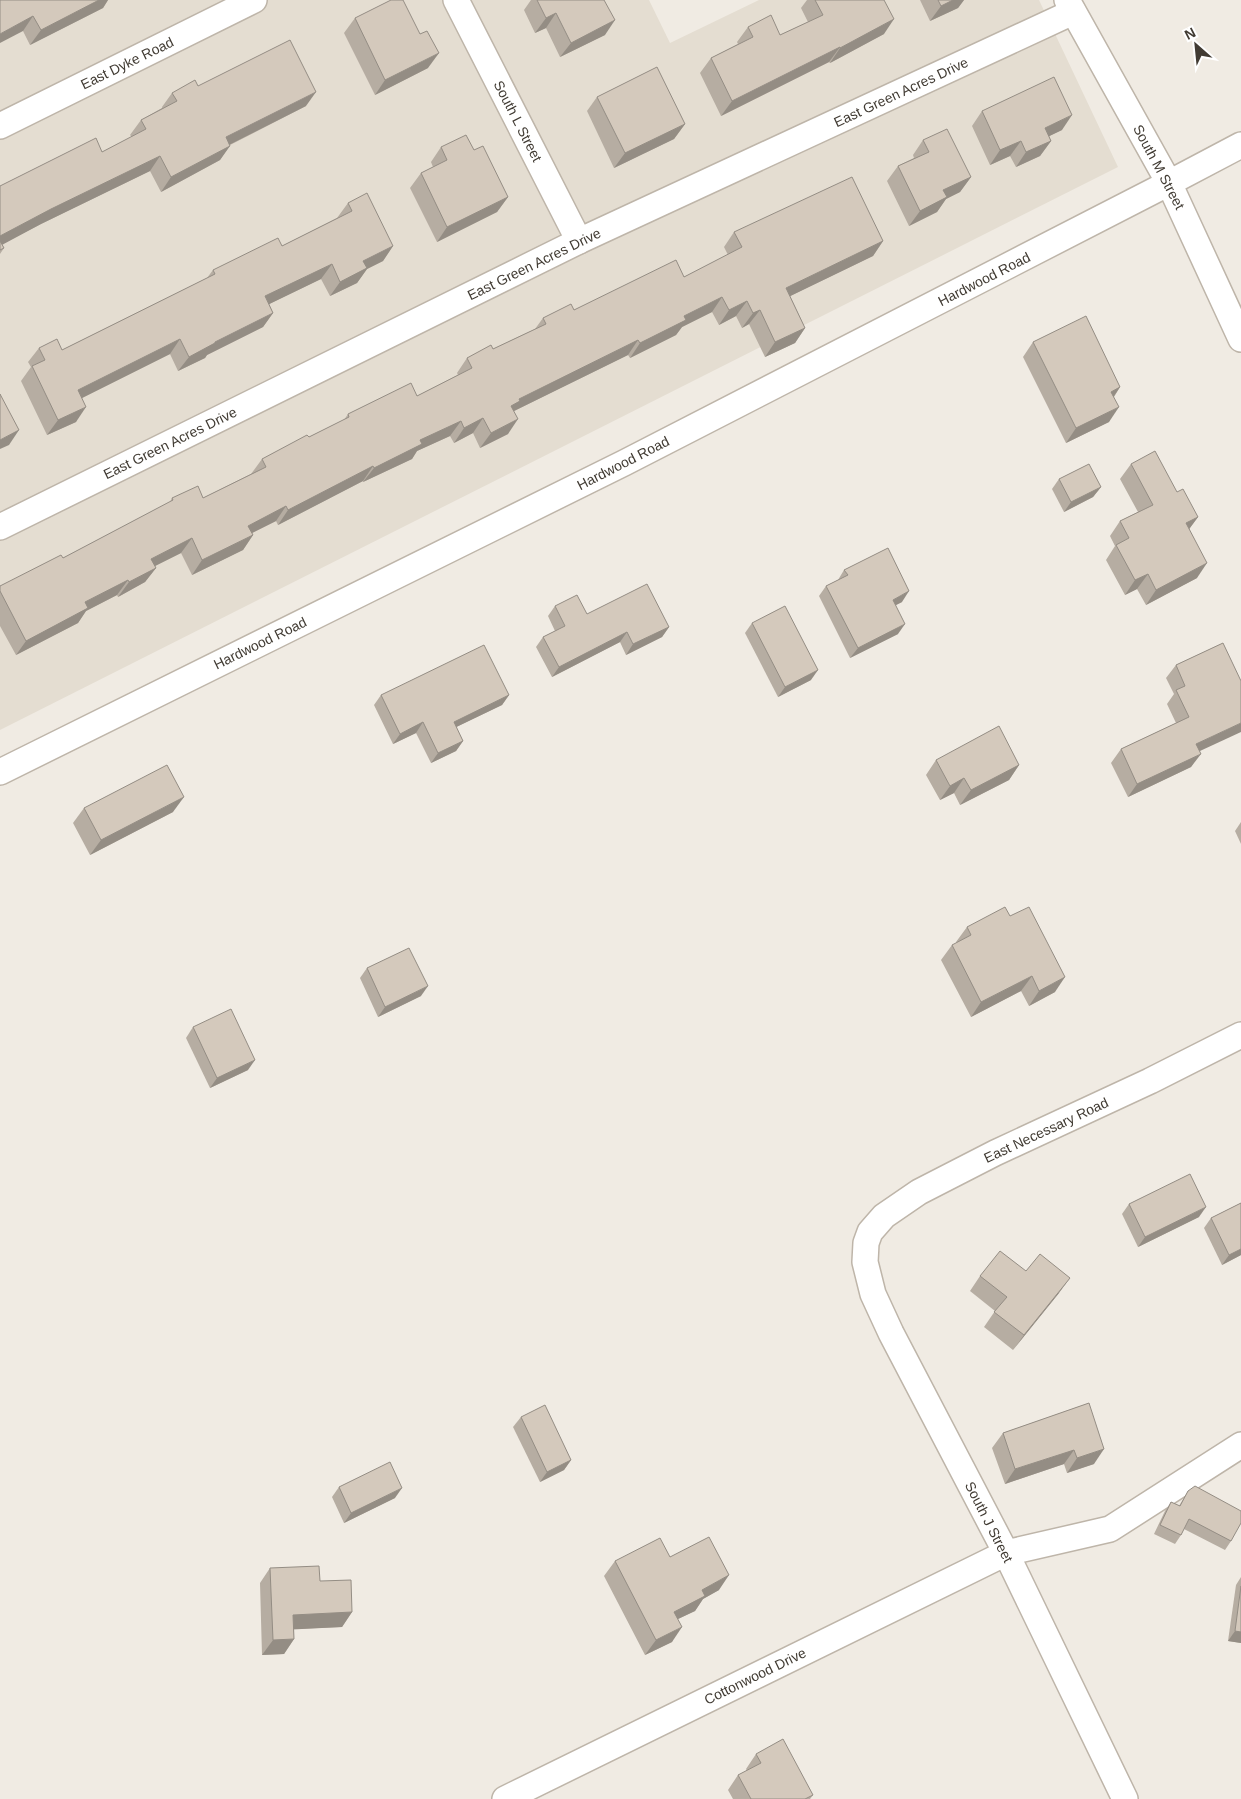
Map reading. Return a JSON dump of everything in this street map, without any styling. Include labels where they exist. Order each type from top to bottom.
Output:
[{"type":"street","name":"East Dyke Road","points":[[0,126],[254,0]]},
{"type":"street","name":"South L Street","points":[[456,0],[579,241]]},
{"type":"street","name":"East Green Acres Drive","points":[[0,527],[579,241],[1070,6]]},
{"type":"street","name":"South M Street","points":[[1070,6],[1170,183],[1241,339]]},
{"type":"street","name":"Hardwood Road","points":[[0,772],[624,463],[1241,145]]},
{"type":"street","name":"East Necessary Road","points":[[866,1243],[870,1232],[884,1216],[919,1192],[1241,1035]]},
{"type":"street","name":"South J Street","points":[[866,1243],[865,1262],[873,1294],[891,1333],[1006,1553],[1125,1799]]},
{"type":"street","name":"Cottonwood Drive","points":[[505,1799],[1006,1553],[1110,1529],[1241,1445]]},
{"type":"shaded area","points":[[0,0],[649,0],[670,43],[759,0],[1039,0],[1118,167],[0,730]]},
{"type":"building","points":[[0,0],[99,0],[41,30],[33,16],[0,34]]},
{"type":"building","points":[[391,0],[403,0],[420,34],[427,31],[439,53],[385,80],[355,18]]},
{"type":"building","points":[[537,0],[604,0],[615,20],[571,43],[556,13],[546,18]]},
{"type":"building","points":[[815,0],[884,0],[894,19],[732,101],[711,58],[753,37],[748,27],[771,15],[780,35],[823,15]]},
{"type":"building","points":[[938,0],[953,0],[941,6]]},
{"type":"building","points":[[290,40],[316,92],[226,137],[230,146],[171,177],[160,156],[0,236],[0,186],[96,138],[102,152],[146,129],[141,120],[177,101],[172,93],[195,80],[198,86]]},
{"type":"building","points":[[657,67],[685,124],[625,153],[597,97]]},
{"type":"building","points":[[1054,77],[1072,115],[1045,128],[1051,141],[1026,152],[1021,141],[1000,150],[982,111]]},
{"type":"building","points":[[947,129],[971,177],[943,190],[947,197],[920,211],[898,166],[929,152],[923,140]]},
{"type":"building","points":[[466,135],[474,150],[483,146],[508,197],[447,227],[421,173],[447,160],[441,147]]},
{"type":"building","points":[[852,177],[883,241],[786,288],[805,328],[775,342],[760,310],[753,313],[747,301],[729,310],[722,297],[684,316],[686,320],[640,343],[638,340],[519,399],[520,401],[511,406],[518,419],[491,433],[483,418],[464,428],[461,421],[420,440],[422,444],[374,468],[373,466],[288,510],[286,506],[248,526],[253,535],[202,560],[192,538],[151,559],[156,568],[85,602],[88,608],[26,641],[0,591],[0,586],[61,555],[63,558],[173,500],[172,498],[198,486],[203,498],[266,467],[262,459],[307,435],[309,437],[349,417],[348,414],[411,383],[417,396],[472,368],[467,358],[491,345],[493,349],[546,324],[543,318],[571,304],[574,310],[676,260],[684,277],[742,247],[734,232]]},
{"type":"building","points":[[367,193],[393,246],[363,261],[367,268],[340,282],[332,264],[265,296],[273,313],[189,357],[180,339],[78,390],[86,407],[58,420],[32,366],[45,360],[39,348],[57,339],[62,350],[215,274],[213,270],[278,238],[282,246],[352,211],[348,203]]},
{"type":"building","points":[[0,241],[4,248],[0,250]]},
{"type":"building","points":[[1086,316],[1120,387],[1111,392],[1119,407],[1076,428],[1033,342]]},
{"type":"building","points":[[0,394],[19,430],[0,440]]},
{"type":"building","points":[[1155,451],[1177,492],[1183,489],[1198,517],[1186,523],[1207,563],[1156,590],[1148,574],[1135,580],[1116,545],[1129,538],[1120,521],[1153,505],[1131,464]]},
{"type":"building","points":[[1089,464],[1101,487],[1071,502],[1059,479]]},
{"type":"building","points":[[888,548],[909,591],[893,600],[905,624],[858,648],[826,586],[848,575],[844,570]]},
{"type":"building","points":[[647,584],[669,627],[633,644],[627,632],[559,667],[543,637],[565,626],[555,606],[577,595],[587,614]]},
{"type":"building","points":[[785,606],[818,670],[785,687],[752,623]]},
{"type":"building","points":[[1223,643],[1241,681],[1241,723],[1196,744],[1201,754],[1137,784],[1121,749],[1189,717],[1176,690],[1185,686],[1176,665]]},
{"type":"building","points":[[484,645],[509,695],[454,722],[463,741],[438,753],[423,722],[400,734],[381,695]]},
{"type":"building","points":[[999,726],[1019,765],[971,790],[964,778],[950,786],[936,760]]},
{"type":"building","points":[[167,765],[184,797],[101,840],[84,808]]},
{"type":"building","points":[[1005,907],[1010,916],[1029,907],[1065,977],[1039,991],[1032,976],[981,1002],[952,945],[971,935],[967,927]]},
{"type":"building","points":[[409,948],[428,986],[385,1007],[367,968]]},
{"type":"building","points":[[231,1009],[255,1060],[217,1078],[193,1027]]},
{"type":"building","points":[[1190,1174],[1206,1207],[1145,1237],[1129,1204]]},
{"type":"building","points":[[1241,1203],[1241,1249],[1229,1255],[1211,1218]]},
{"type":"building","points":[[1000,1251],[1026,1271],[1040,1254],[1070,1278],[1024,1335],[994,1312],[1007,1297],[980,1276]]},
{"type":"building","points":[[1089,1403],[1104,1449],[1077,1458],[1074,1450],[1015,1469],[1003,1433]]},
{"type":"building","points":[[545,1405],[571,1460],[547,1472],[521,1417]]},
{"type":"building","points":[[390,1462],[402,1488],[351,1513],[339,1487]]},
{"type":"building","points":[[1195,1486],[1241,1511],[1241,1523],[1231,1541],[1189,1519],[1181,1535],[1160,1525],[1171,1502],[1180,1506],[1188,1491]]},
{"type":"building","points":[[709,1537],[729,1575],[702,1590],[705,1596],[674,1612],[682,1627],[656,1640],[615,1561],[660,1538],[670,1557]]},
{"type":"building","points":[[319,1566],[320,1581],[351,1580],[352,1612],[293,1615],[294,1639],[273,1640],[270,1568]]},
{"type":"building","points":[[1241,1586],[1241,1632],[1235,1631]]},
{"type":"building","points":[[783,1739],[813,1795],[805,1799],[751,1799],[738,1775],[761,1763],[756,1754]]}]
